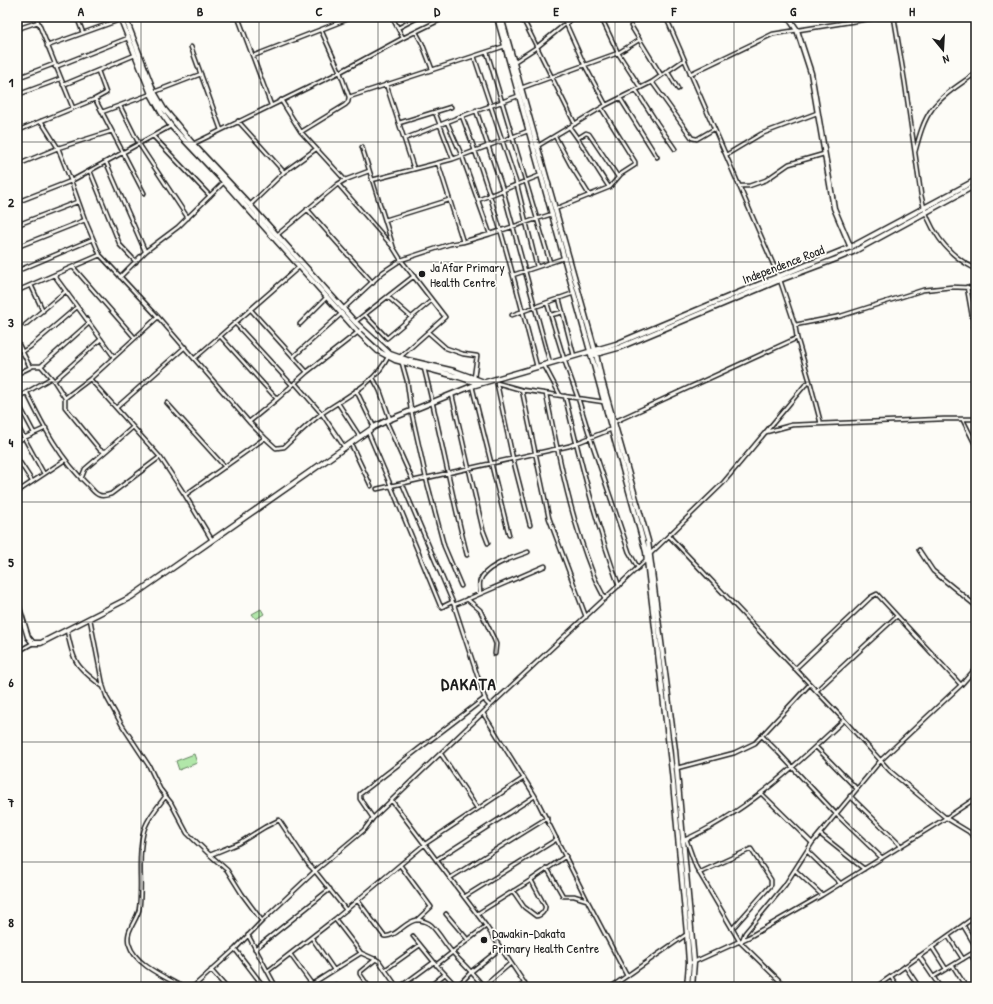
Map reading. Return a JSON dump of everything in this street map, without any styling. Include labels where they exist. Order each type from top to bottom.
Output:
[{"type":"main road","points":[[124,17],[128,38],[135,55],[161,112],[171,126],[263,223],[299,267],[327,297],[355,322],[360,331],[385,350],[399,358],[454,371],[484,382]]},
{"type":"main road","points":[[124,17],[152,93],[164,109],[193,144],[250,204],[263,223],[277,235],[378,351],[402,363],[459,377],[479,384]]},
{"type":"main road","points":[[497,17],[528,131],[535,148],[554,212],[593,353],[604,402],[650,552],[672,766],[682,840]]},
{"type":"main road","points":[[501,17],[574,292],[614,422],[647,559],[677,768],[687,934],[691,962],[687,987]]},
{"type":"main road","points":[[788,17],[797,30],[811,74],[834,208],[852,249]]},
{"type":"main road","name":"Independence Road","points":[[593,353],[618,348],[779,278],[836,259],[923,208],[976,180]]},
{"type":"main road","name":"Independence Road","points":[[852,249],[925,213],[976,185]]},
{"type":"main road","points":[[17,601],[28,636],[34,643],[41,643],[131,598],[212,540],[291,487],[374,427],[411,410],[472,386],[574,356],[593,353]]},
{"type":"main road","points":[[686,908],[692,987]]},
{"type":"street","points":[[36,17],[73,108]]},
{"type":"street","points":[[77,17],[83,33]]},
{"type":"street","points":[[47,46],[124,17]]},
{"type":"street","points":[[238,17],[271,105]]},
{"type":"street","points":[[252,56],[353,17]]},
{"type":"street","points":[[392,17],[403,38]]},
{"type":"street","points":[[398,28],[419,17]]},
{"type":"street","points":[[193,144],[340,72],[446,17]]},
{"type":"street","points":[[522,17],[575,124]]},
{"type":"street","points":[[563,17],[584,64],[606,105]]},
{"type":"street","points":[[514,62],[537,47],[574,17]]},
{"type":"street","points":[[601,17],[618,53],[640,87]]},
{"type":"street","points":[[666,17],[779,278],[795,325],[797,338],[821,424]]},
{"type":"street","points":[[690,74],[762,39],[779,33],[881,17]]},
{"type":"street","points":[[894,17],[923,208],[943,244],[963,263],[976,269]]},
{"type":"street","points":[[17,28],[38,22]]},
{"type":"street","points":[[631,26],[661,75]]},
{"type":"street","points":[[302,132],[345,105],[348,102],[349,97],[340,72],[321,30]]},
{"type":"street","points":[[416,32],[432,69]]},
{"type":"street","points":[[17,78],[128,38]]},
{"type":"street","points":[[521,88],[618,53],[639,40]]},
{"type":"street","points":[[349,97],[505,46]]},
{"type":"street","points":[[191,47],[221,130]]},
{"type":"street","points":[[487,52],[550,262]]},
{"type":"street","points":[[63,85],[135,55]]},
{"type":"street","points":[[474,56],[517,185],[537,267]]},
{"type":"street","points":[[535,148],[602,109],[606,105],[652,82],[684,60]]},
{"type":"street","points":[[17,131],[106,93],[98,71]]},
{"type":"street","points":[[667,72],[678,89]]},
{"type":"street","points":[[914,154],[921,130],[932,109],[938,102],[976,73]]},
{"type":"street","points":[[102,112],[201,74]]},
{"type":"street","points":[[17,94],[60,79]]},
{"type":"street","points":[[17,82],[21,93]]},
{"type":"street","points":[[652,82],[692,138],[697,139],[714,129]]},
{"type":"street","points":[[386,84],[414,169]]},
{"type":"street","points":[[636,90],[675,148]]},
{"type":"street","points":[[404,139],[476,110],[518,96]]},
{"type":"street","points":[[620,98],[657,157]]},
{"type":"street","points":[[95,99],[144,193]]},
{"type":"street","points":[[281,100],[302,132],[345,180]]},
{"type":"street","points":[[120,106],[139,144],[188,218]]},
{"type":"street","points":[[399,123],[451,107]]},
{"type":"street","points":[[293,357],[372,282],[390,267],[402,260],[450,244],[463,242],[538,219],[609,188],[618,177],[634,167],[635,162],[602,109]]},
{"type":"street","points":[[476,110],[503,190],[550,363]]},
{"type":"street","points":[[435,112],[439,126],[453,159]]},
{"type":"street","points":[[726,155],[760,134],[817,113]]},
{"type":"street","points":[[462,116],[476,151],[501,230],[537,367]]},
{"type":"street","points":[[42,121],[58,148],[100,255],[158,316],[248,422],[276,448],[284,447],[322,414],[373,378],[388,357]]},
{"type":"street","points":[[238,122],[284,172]]},
{"type":"street","points":[[447,122],[462,156],[490,234]]},
{"type":"street","points":[[17,202],[71,181],[171,126]]},
{"type":"street","points":[[570,128],[578,138],[609,188]]},
{"type":"street","points":[[17,165],[58,148],[112,131]]},
{"type":"street","points":[[372,180],[453,159],[502,142],[528,131]]},
{"type":"street","points":[[578,138],[586,133],[589,134],[618,177]]},
{"type":"street","points":[[153,136],[210,196]]},
{"type":"street","points":[[554,136],[590,196]]},
{"type":"street","points":[[362,147],[393,247]]},
{"type":"street","points":[[250,204],[284,172],[316,149]]},
{"type":"street","points":[[739,186],[749,186],[766,180],[789,164],[824,154]]},
{"type":"street","points":[[106,162],[146,251]]},
{"type":"street","points":[[438,163],[463,242]]},
{"type":"street","points":[[90,171],[120,245],[136,262]]},
{"type":"street","points":[[277,235],[338,184],[369,171]]},
{"type":"street","points":[[478,200],[542,175]]},
{"type":"street","points":[[120,277],[146,251],[188,218],[224,182]]},
{"type":"street","points":[[338,184],[393,247],[445,317],[429,333],[399,358]]},
{"type":"street","points":[[385,220],[449,200]]},
{"type":"street","points":[[17,225],[78,202]]},
{"type":"street","points":[[307,209],[372,282]]},
{"type":"street","points":[[17,247],[85,220]]},
{"type":"street","points":[[17,271],[93,239]]},
{"type":"street","points":[[17,291],[100,255]]},
{"type":"street","points":[[513,275],[565,258]]},
{"type":"street","points":[[73,267],[135,338]]},
{"type":"street","points":[[195,358],[299,267]]},
{"type":"street","points":[[54,275],[114,356]]},
{"type":"street","points":[[355,322],[414,276]]},
{"type":"street","points":[[31,285],[43,311]]},
{"type":"street","points":[[795,325],[841,316],[923,290],[952,287],[976,288]]},
{"type":"street","points":[[967,287],[976,338]]},
{"type":"street","points":[[26,325],[66,292]]},
{"type":"street","points":[[512,315],[574,292]]},
{"type":"street","points":[[300,324],[327,297]]},
{"type":"street","points":[[388,297],[410,317]]},
{"type":"street","points":[[559,298],[574,356]]},
{"type":"street","points":[[365,315],[387,338],[410,317],[432,300]]},
{"type":"street","points":[[547,302],[590,438],[629,552],[638,568]]},
{"type":"street","points":[[17,351],[30,347],[77,307]]},
{"type":"street","points":[[251,310],[307,372]]},
{"type":"street","points":[[551,315],[563,312]]},
{"type":"street","points":[[65,398],[90,379],[158,316]]},
{"type":"street","points":[[41,366],[89,323]]},
{"type":"street","points":[[235,323],[322,414],[345,448]]},
{"type":"street","points":[[248,422],[278,399],[307,372],[360,331]]},
{"type":"street","points":[[429,333],[446,348],[463,354],[477,356],[474,378]]},
{"type":"street","points":[[220,336],[278,399]]},
{"type":"street","points":[[614,422],[797,338]]},
{"type":"street","points":[[54,381],[101,339]]},
{"type":"street","points":[[17,341],[30,367]]},
{"type":"street","points":[[116,408],[185,347]]},
{"type":"street","points":[[402,363],[407,381],[411,410],[426,478],[444,546],[461,586]]},
{"type":"street","points":[[17,374],[30,367],[36,365],[41,366],[54,381],[65,398],[65,407],[100,450],[106,451]]},
{"type":"street","points":[[544,365],[560,396]]},
{"type":"street","points":[[424,368],[467,554]]},
{"type":"street","points":[[17,398],[51,378]]},
{"type":"street","points":[[373,378],[378,386],[388,420],[413,481]]},
{"type":"street","points":[[90,379],[160,457],[212,540]]},
{"type":"street","points":[[496,379],[513,459],[530,525]]},
{"type":"street","points":[[193,987],[235,949],[315,871],[364,830],[373,818],[482,713],[638,568],[647,559],[650,552],[723,483],[810,382]]},
{"type":"street","points":[[497,384],[522,390],[604,402]]},
{"type":"street","points":[[472,386],[508,535]]},
{"type":"street","points":[[356,390],[374,427]]},
{"type":"street","points":[[522,390],[549,518],[586,617]]},
{"type":"street","points":[[27,393],[65,460],[81,479],[99,495],[105,496],[111,494],[160,457]]},
{"type":"street","points":[[452,394],[483,530],[488,543]]},
{"type":"street","points":[[546,394],[557,449],[574,515],[592,571],[605,599]]},
{"type":"street","points":[[565,396],[576,443],[608,555],[619,586]]},
{"type":"street","points":[[17,401],[34,433]]},
{"type":"street","points":[[167,403],[226,467]]},
{"type":"street","points":[[338,403],[360,437]]},
{"type":"street","points":[[765,433],[792,425],[944,419],[976,420]]},
{"type":"street","points":[[963,420],[976,446]]},
{"type":"street","points":[[17,425],[44,474]]},
{"type":"street","points":[[81,479],[85,469],[133,427]]},
{"type":"street","points":[[17,441],[46,428]]},
{"type":"street","points":[[377,489],[557,449],[612,429]]},
{"type":"street","points":[[368,432],[440,605],[442,606],[467,599],[545,566]]},
{"type":"street","points":[[185,495],[265,438]]},
{"type":"street","points":[[351,444],[371,486]]},
{"type":"street","points":[[17,458],[32,481]]},
{"type":"street","points":[[17,492],[65,460]]},
{"type":"street","points":[[402,483],[453,603],[485,698],[490,706]]},
{"type":"street","points":[[668,536],[810,684],[890,771],[946,818],[969,832],[976,839]]},
{"type":"street","points":[[919,550],[933,571],[976,606]]},
{"type":"street","points":[[480,593],[480,582],[484,573],[494,566],[528,552]]},
{"type":"street","points":[[795,669],[874,594],[879,594],[961,685]]},
{"type":"street","points":[[467,599],[480,610],[494,638],[496,644],[495,654]]},
{"type":"street","points":[[816,691],[898,616]]},
{"type":"street","points":[[90,619],[103,686],[107,698],[122,726],[149,766],[165,797],[172,803],[187,834],[227,870],[242,894],[262,921]]},
{"type":"street","points":[[67,630],[70,649],[76,664],[86,674],[103,686]]},
{"type":"street","points":[[17,652],[34,643]]},
{"type":"street","points":[[741,941],[745,933],[785,886],[812,843],[880,760],[961,685],[976,668]]},
{"type":"street","points":[[677,768],[734,753],[750,746],[762,736],[810,684]]},
{"type":"street","points":[[373,818],[361,802],[360,794],[485,698]]},
{"type":"street","points":[[482,713],[535,796],[627,976]]},
{"type":"street","points":[[786,987],[741,941],[732,929],[699,873],[682,840],[726,818],[762,794],[844,720]]},
{"type":"street","points":[[762,736],[836,814],[882,858]]},
{"type":"street","points":[[816,746],[856,788]]},
{"type":"street","points":[[441,753],[477,808]]},
{"type":"street","points":[[268,971],[358,901],[425,844],[524,778]]},
{"type":"street","points":[[762,794],[812,843]]},
{"type":"street","points":[[436,860],[535,796]]},
{"type":"street","points":[[850,796],[900,846]]},
{"type":"street","points":[[165,797],[147,824],[143,833],[140,903],[128,937],[132,951],[141,964],[183,987]]},
{"type":"street","points":[[691,962],[741,941],[822,895],[976,798]]},
{"type":"street","points":[[392,800],[486,926],[527,987]]},
{"type":"street","points":[[450,878],[547,818]]},
{"type":"street","points":[[210,855],[239,843],[265,826],[279,820],[309,865],[346,910]]},
{"type":"street","points":[[820,834],[864,869]]},
{"type":"street","points":[[464,897],[557,839]]},
{"type":"street","points":[[699,873],[751,849],[771,880],[771,885],[732,929]]},
{"type":"street","points":[[807,851],[841,884]]},
{"type":"street","points":[[477,914],[566,856]]},
{"type":"street","points":[[358,901],[384,936],[390,935],[417,920],[430,908],[430,906],[400,865]]},
{"type":"street","points":[[547,868],[562,895],[587,900]]},
{"type":"street","points":[[795,870],[822,895]]},
{"type":"street","points":[[513,891],[524,907],[536,916],[539,916],[545,910],[545,906],[531,880]]},
{"type":"street","points":[[256,949],[330,889]]},
{"type":"street","points":[[446,914],[468,940]]},
{"type":"street","points":[[876,987],[976,916]]},
{"type":"street","points":[[335,919],[361,953],[376,959],[397,987]]},
{"type":"street","points":[[973,919],[976,924]]},
{"type":"street","points":[[417,920],[431,925],[452,952],[472,971],[483,987],[511,962]]},
{"type":"street","points":[[400,987],[452,952],[486,926]]},
{"type":"street","points":[[963,926],[976,947]]},
{"type":"street","points":[[611,987],[687,934]]},
{"type":"street","points":[[248,935],[276,986],[272,987]]},
{"type":"street","points":[[413,936],[457,987],[472,971],[501,948]]},
{"type":"street","points":[[948,936],[963,959]]},
{"type":"street","points":[[312,938],[334,970]]},
{"type":"street","points":[[385,970],[420,945]]},
{"type":"street","points":[[932,947],[946,970]]},
{"type":"street","points":[[235,949],[264,987]]},
{"type":"street","points":[[933,977],[976,951]]},
{"type":"street","points":[[290,954],[313,986],[334,970],[361,953]]},
{"type":"street","points":[[971,955],[976,963]]},
{"type":"street","points":[[919,956],[940,987]]},
{"type":"street","points":[[369,987],[360,973],[376,959]]},
{"type":"street","points":[[905,966],[919,987]]},
{"type":"street","points":[[952,966],[966,987]]},
{"type":"street","points":[[212,970],[226,987]]},
{"type":"street","points":[[429,987],[445,974]]},
{"type":"street","points":[[891,977],[898,987]]},
{"type":"street","points":[[519,987],[524,983]]},
{"type":"green space","points":[[261,609],[264,614],[256,619],[252,614]]},
{"type":"green space","points":[[194,754],[197,763],[179,770],[176,761]]},
{"type":"place","name":"Ja'Afar Primary Health Centre","points":[[422,274]]},
{"type":"place","name":"Dawakin-Dakata Primary Health Centre","points":[[484,940]]},
{"type":"district","name":"DAKATA","points":[[469,683]]}]
